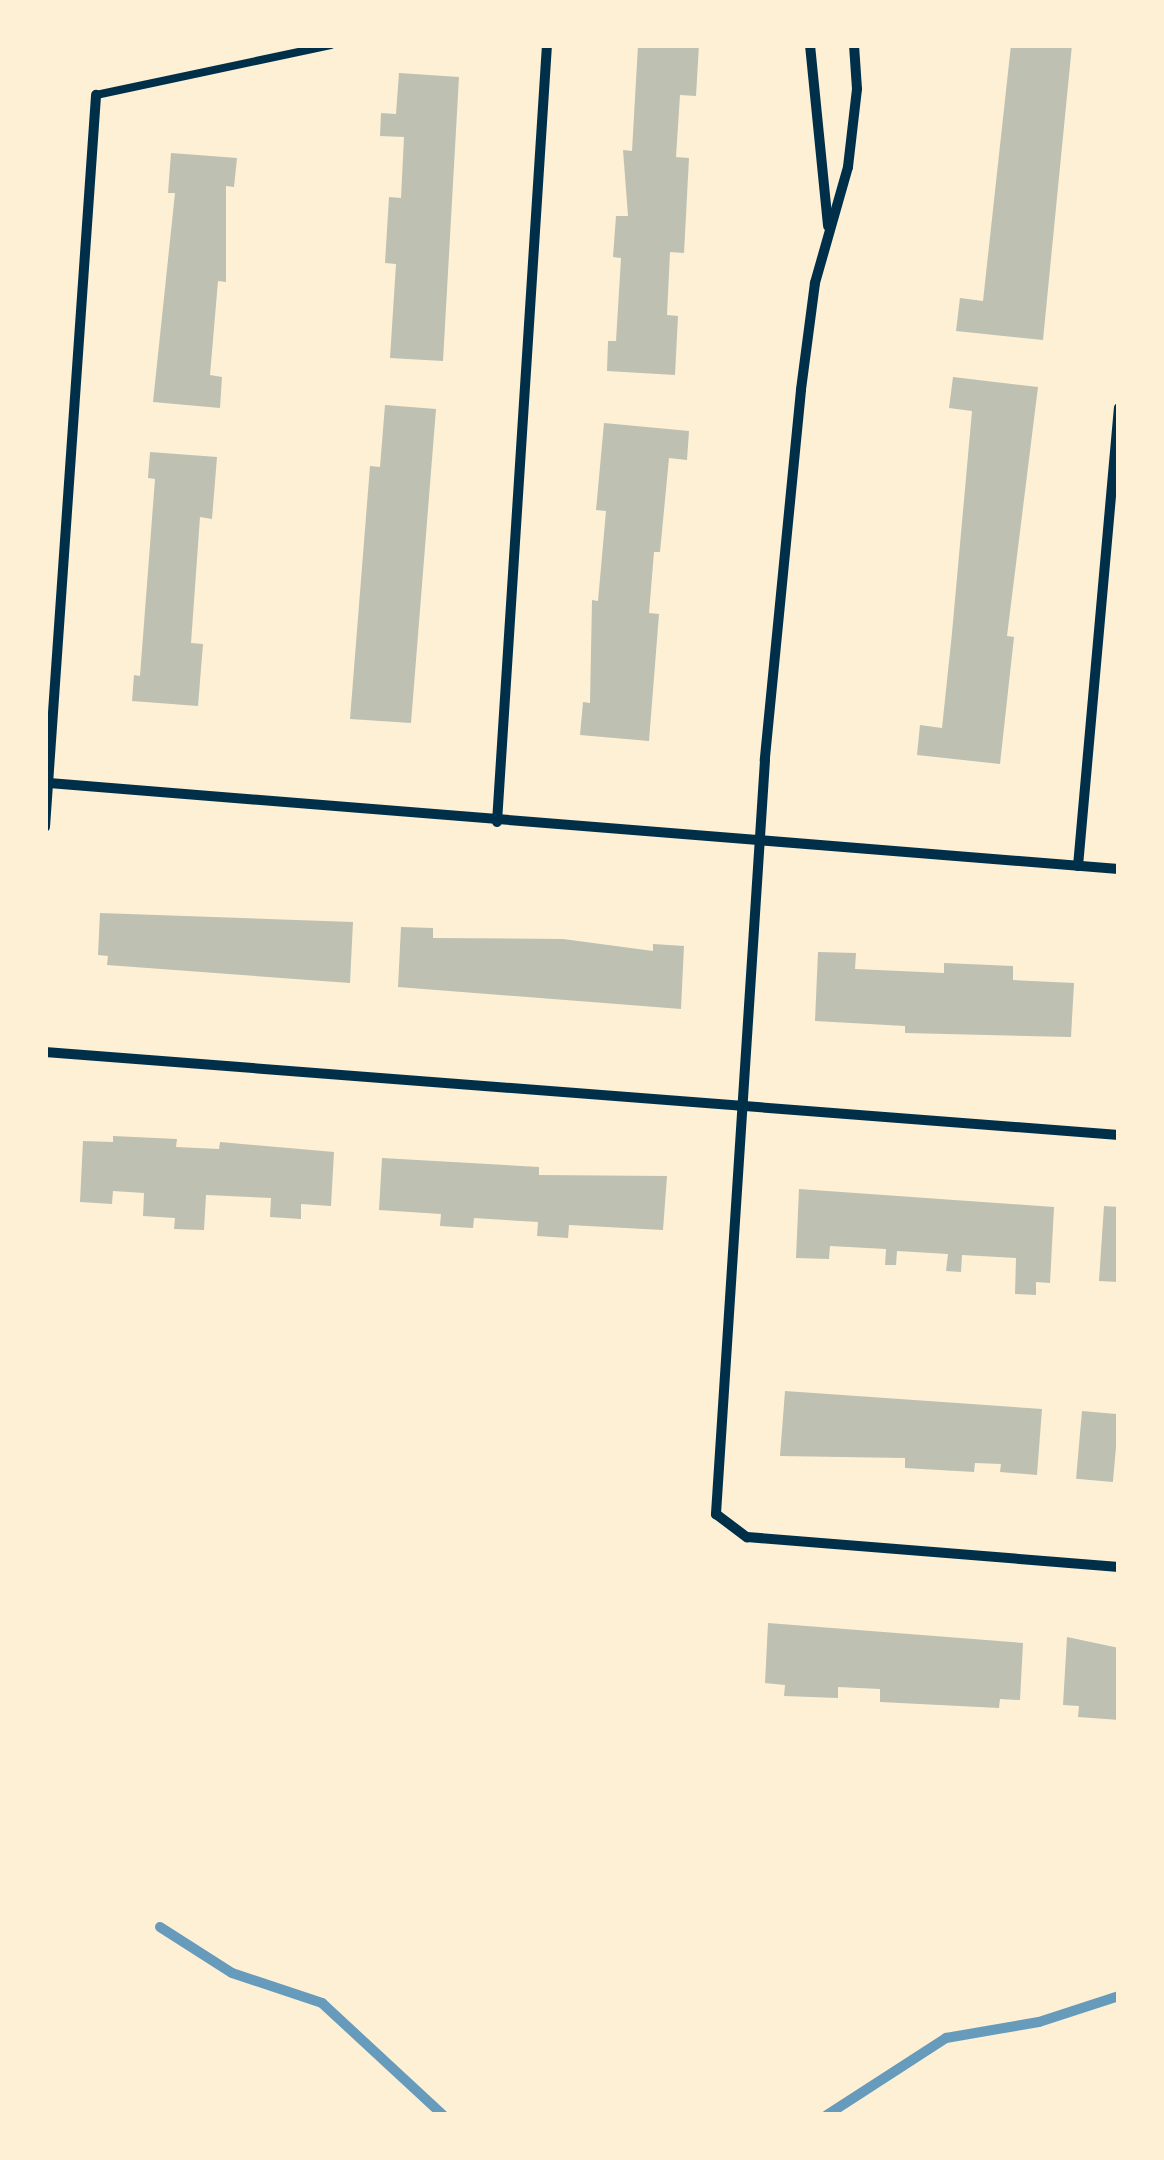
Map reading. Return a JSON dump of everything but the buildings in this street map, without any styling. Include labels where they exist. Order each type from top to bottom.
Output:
[{"type":"street","points":[[497,822],[547,45]]},
{"type":"street","points":[[810,45],[828,236]]},
{"type":"street","points":[[854,45],[858,89],[848,167],[828,236],[801,390],[758,841],[738,1105],[716,1514],[747,1537],[1119,1567]]},
{"type":"street","points":[[45,827],[96,95]]},
{"type":"street","points":[[1078,866],[1119,408]]},
{"type":"street","points":[[49,783],[1119,869]]},
{"type":"street","points":[[45,1052],[1119,1135]]},
{"type":"lane","points":[[96,95],[331,45]]},
{"type":"waterway","points":[[160,1927],[232,1973],[322,2003],[443,2115]]},
{"type":"waterway","points":[[827,2115],[946,2038],[1039,2022],[1119,1996]]}]
